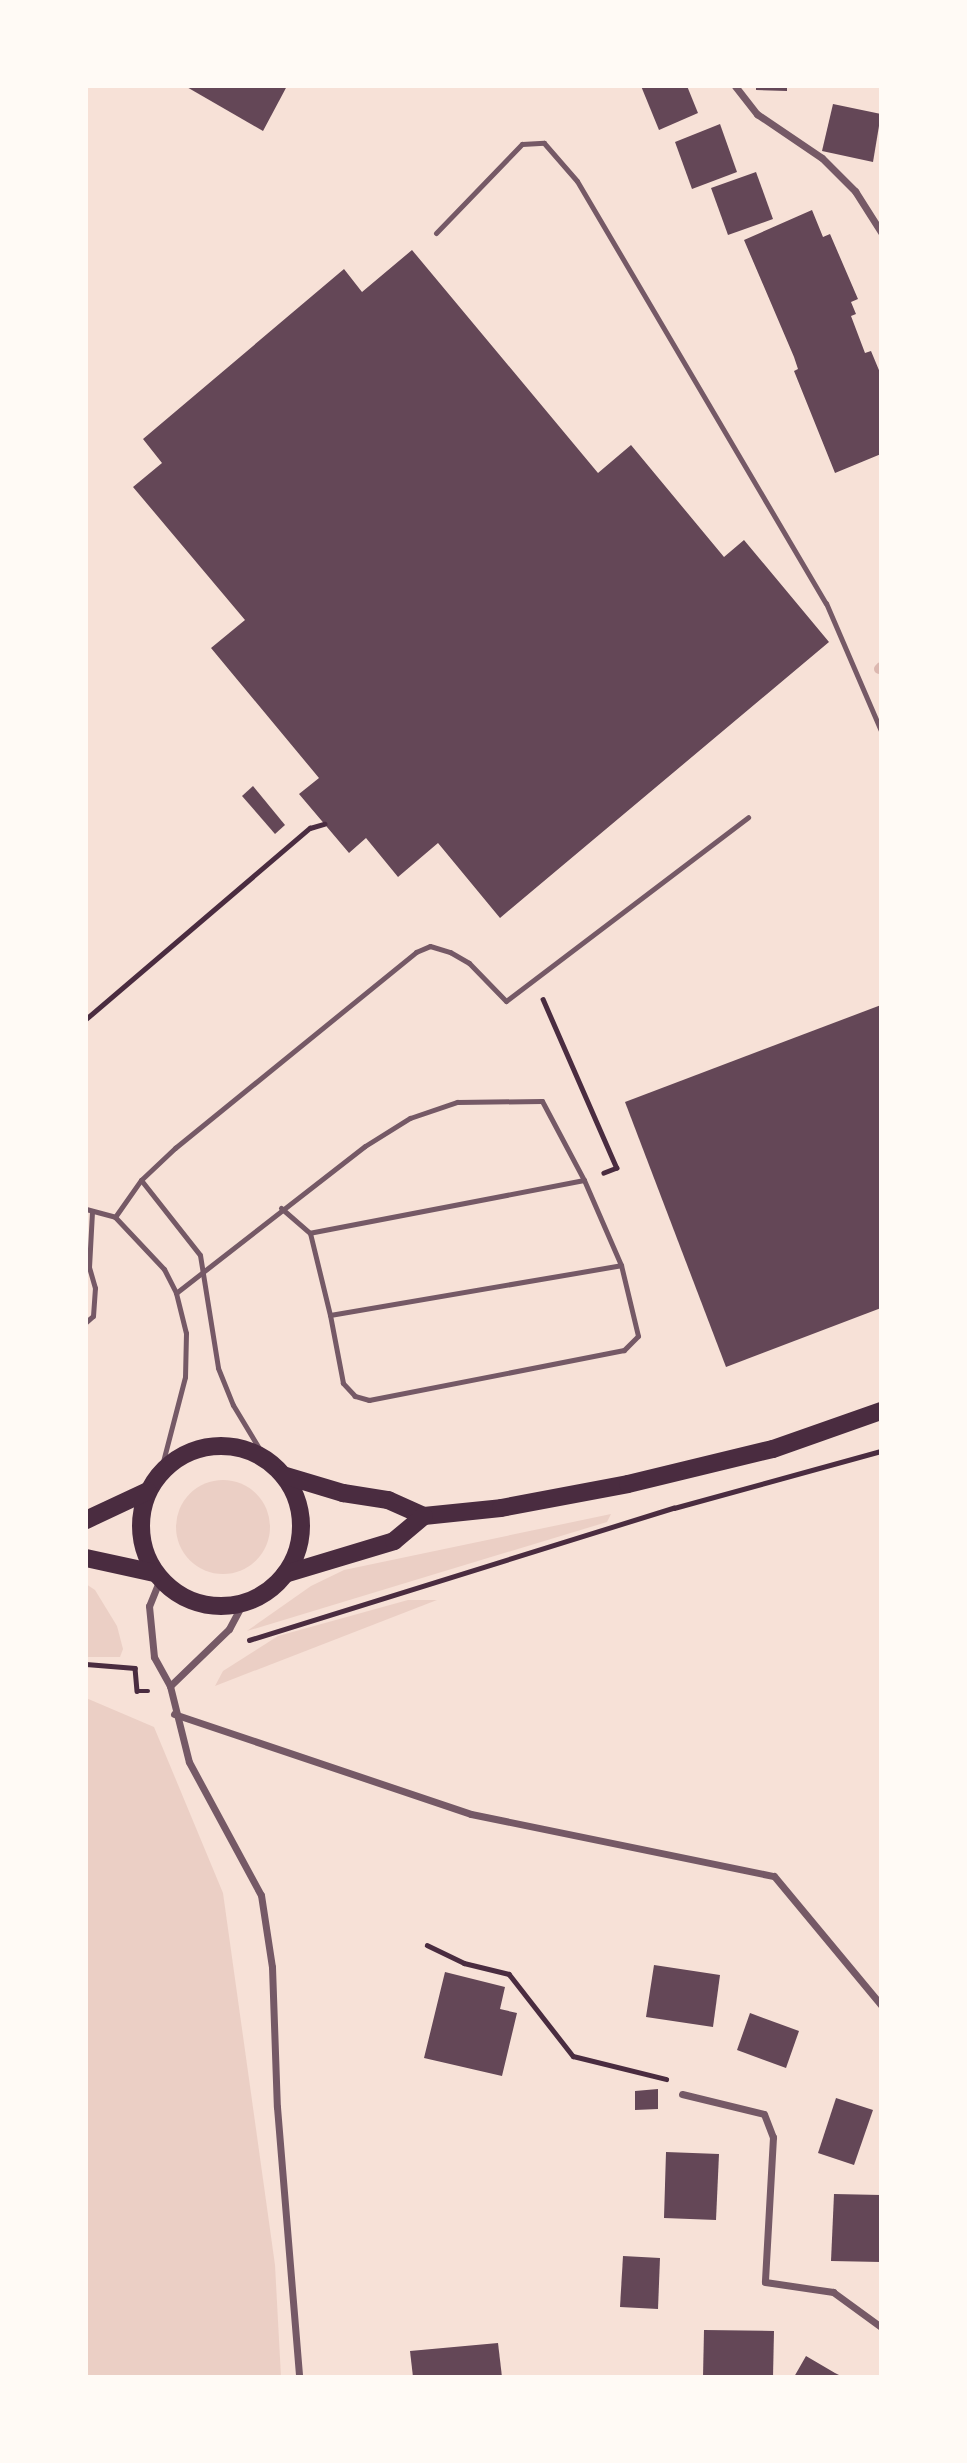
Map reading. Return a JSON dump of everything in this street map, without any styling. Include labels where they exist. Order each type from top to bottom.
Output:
[{"type":"main road","points":[[283,1475],[343,1493],[388,1500],[424,1516],[501,1508],[628,1484],[773,1448],[881,1411]]},
{"type":"main road","points":[[86,1558],[158,1576],[198,1603],[243,1603],[267,1592],[285,1574],[298,1550],[302,1524],[297,1498],[283,1475],[265,1458],[244,1448],[210,1446],[177,1458],[160,1473],[148,1491],[140,1533],[158,1576]]},
{"type":"main road","points":[[86,1520],[148,1491]]},
{"type":"main road","points":[[285,1574],[394,1541],[424,1516]]},
{"type":"street","points":[[735,86],[757,114],[839,175],[881,232]]},
{"type":"street","points":[[158,1576],[149,1606],[154,1657],[170,1686],[174,1714],[189,1762],[261,1895],[272,1966],[277,2107],[299,2377]]},
{"type":"street","points":[[170,1686],[229,1629],[243,1603]]},
{"type":"street","points":[[174,1714],[471,1814],[774,1876],[881,2005]]},
{"type":"street","points":[[682,2094],[764,2115],[773,2137],[765,2282],[833,2292],[881,2327]]},
{"type":"lane","points":[[436,233],[522,144],[544,143],[577,181],[820,592],[881,731]]},
{"type":"lane","points":[[115,1217],[141,1180],[398,963],[430,946],[470,963],[506,1001],[748,817]]},
{"type":"lane","points":[[176,1293],[281,1208],[399,1125],[457,1102],[542,1101],[584,1180],[621,1265],[638,1336],[624,1350],[369,1400],[355,1396],[343,1382],[310,1233],[281,1208]]},
{"type":"lane","points":[[141,1180],[200,1255],[218,1368],[233,1405],[265,1458]]},
{"type":"lane","points":[[310,1233],[584,1180]]},
{"type":"lane","points":[[86,1322],[93,1316],[95,1288],[89,1267],[89,1210],[115,1217],[164,1269],[176,1293],[186,1333],[185,1377],[160,1473]]},
{"type":"lane","points":[[330,1315],[621,1265]]},
{"type":"path","points":[[86,1019],[310,828],[324,824]]},
{"type":"path","points":[[534,979],[617,1168],[584,1180]]},
{"type":"path","points":[[245,1642],[674,1508],[881,1451]]},
{"type":"path","points":[[86,1664],[135,1668],[137,1691],[147,1691]]},
{"type":"path","points":[[427,1945],[464,1963],[509,1974],[573,2056],[661,2075],[682,2094]]},
{"type":"shaded area","points":[[223,1480],[241,1484],[256,1494],[266,1509],[270,1527],[266,1545],[256,1560],[241,1570],[223,1574],[205,1570],[190,1560],[180,1545],[176,1527],[180,1509],[190,1494],[205,1484]]},
{"type":"shaded area","points":[[611,1514],[607,1522],[247,1631],[311,1586],[344,1570]]},
{"type":"shaded area","points":[[86,1584],[95,1590],[117,1626],[123,1649],[120,1657],[86,1657]]},
{"type":"shaded area","points":[[408,1600],[437,1600],[215,1686],[223,1671],[278,1636]]},
{"type":"shaded area","points":[[86,1698],[154,1727],[223,1893],[275,2265],[281,2377],[86,2377]]},
{"type":"building","points":[[185,86],[287,86],[263,131]]},
{"type":"building","points":[[641,86],[687,86],[698,113],[659,130]]},
{"type":"building","points":[[756,86],[787,86],[787,91],[756,90]]},
{"type":"building","points":[[833,104],[881,114],[873,162],[822,151]]},
{"type":"building","points":[[720,124],[737,172],[692,189],[675,142]]},
{"type":"building","points":[[756,172],[773,219],[728,235],[711,188]]},
{"type":"building","points":[[812,210],[823,237],[830,234],[858,299],[851,302],[856,314],[851,316],[865,353],[871,351],[881,375],[881,454],[835,473],[794,371],[798,369],[794,357],[744,240]]},
{"type":"building","points":[[412,250],[598,473],[631,445],[724,557],[744,540],[829,642],[500,918],[438,843],[398,877],[366,838],[349,853],[299,794],[319,778],[211,648],[245,620],[133,487],[162,463],[143,439],[344,269],[362,292]]},
{"type":"building","points":[[253,786],[285,825],[275,834],[242,796]]},
{"type":"building","points":[[881,1005],[881,1308],[726,1367],[625,1102]]},
{"type":"building","points":[[654,1965],[720,1975],[713,2027],[646,2017]]},
{"type":"building","points":[[445,1972],[505,1987],[500,2009],[517,2013],[502,2076],[424,2058]]},
{"type":"building","points":[[750,2013],[799,2031],[786,2068],[737,2050]]},
{"type":"building","points":[[658,2089],[658,2109],[635,2110],[635,2091]]},
{"type":"building","points":[[836,2098],[873,2110],[854,2165],[818,2153]]},
{"type":"building","points":[[666,2152],[719,2154],[716,2220],[664,2218]]},
{"type":"building","points":[[834,2194],[881,2195],[881,2262],[831,2261]]},
{"type":"building","points":[[623,2256],[660,2258],[658,2309],[620,2307]]},
{"type":"building","points":[[704,2330],[774,2331],[773,2377],[703,2377]]},
{"type":"building","points":[[498,2343],[502,2377],[413,2377],[410,2351]]},
{"type":"building","points":[[806,2356],[835,2373],[843,2377],[794,2377]]}]
